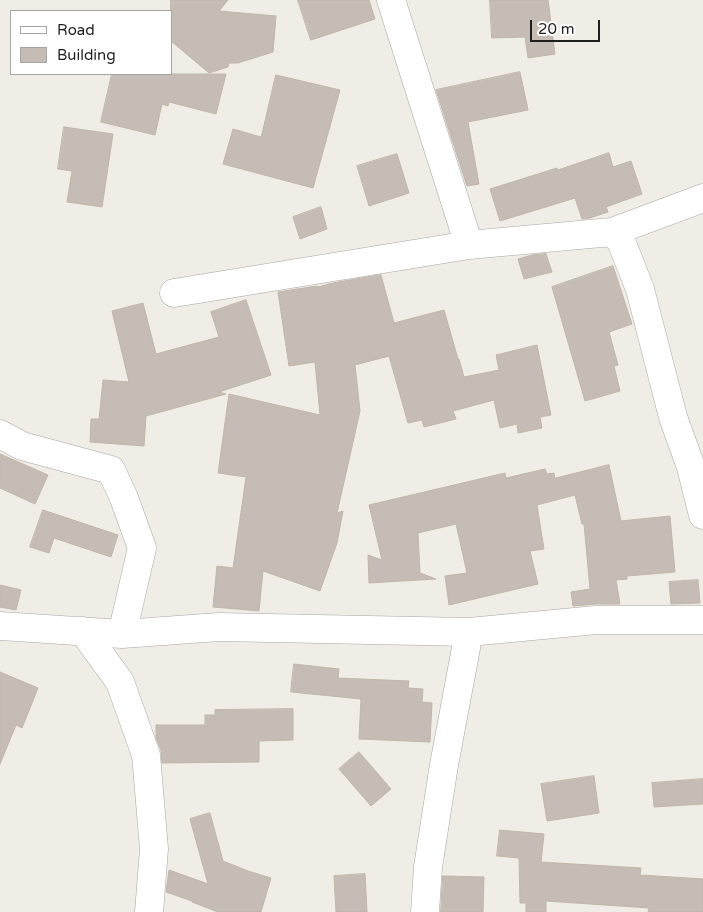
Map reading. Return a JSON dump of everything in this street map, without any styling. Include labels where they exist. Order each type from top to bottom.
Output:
[{"type":"street","points":[[391,0],[469,245]]},
{"type":"street","points":[[174,293],[469,245],[612,232],[703,198]]},
{"type":"street","points":[[612,232],[621,241],[640,289],[673,416],[691,467],[703,516]]},
{"type":"street","points":[[0,434],[22,446],[111,470],[124,498],[142,548],[122,634]]},
{"type":"street","points":[[0,626],[122,634],[219,627],[469,632],[596,620],[703,620]]},
{"type":"street","points":[[83,632],[120,682],[146,755],[154,849],[149,912]]},
{"type":"street","points":[[425,912],[428,867],[444,765],[469,632]]},
{"type":"building","points":[[171,0],[228,0],[219,11],[276,16],[273,52],[238,63],[229,63],[228,67],[209,73],[172,42]]},
{"type":"building","points":[[298,0],[369,0],[375,19],[311,40]]},
{"type":"building","points":[[490,0],[548,0],[555,54],[528,58],[525,37],[492,38]]},
{"type":"building","points":[[520,72],[528,110],[468,122],[479,184],[467,186],[436,90]]},
{"type":"building","points":[[226,74],[216,114],[169,102],[168,106],[162,104],[155,135],[101,122],[112,75]]},
{"type":"building","points":[[276,75],[340,90],[313,188],[223,164],[233,129],[261,137]]},
{"type":"building","points":[[64,127],[113,134],[102,207],[67,202],[72,171],[58,169]]},
{"type":"building","points":[[609,153],[613,167],[631,161],[642,194],[606,207],[608,212],[590,218],[582,219],[575,198],[500,221],[490,189]]},
{"type":"building","points":[[397,154],[409,193],[369,206],[357,166]]},
{"type":"building","points":[[321,207],[327,229],[300,239],[293,217]]},
{"type":"building","points":[[546,254],[552,272],[524,279],[518,259]]},
{"type":"building","points":[[613,266],[632,324],[609,332],[618,365],[614,366],[620,391],[585,401],[552,287]]},
{"type":"building","points":[[381,275],[394,323],[444,310],[464,377],[499,370],[496,355],[537,345],[551,415],[540,417],[542,428],[518,433],[517,424],[500,428],[494,400],[453,411],[456,419],[424,427],[422,420],[408,423],[389,356],[355,365],[360,411],[337,513],[343,511],[337,543],[320,591],[263,571],[259,611],[213,607],[217,566],[233,568],[246,477],[218,473],[229,394],[320,415],[315,362],[289,366],[278,292],[318,287]]},
{"type":"building","points":[[246,300],[271,375],[219,392],[226,394],[146,416],[144,446],[90,442],[91,419],[99,419],[103,380],[129,382],[112,311],[143,303],[156,354],[219,337],[211,312]]},
{"type":"building","points":[[0,454],[48,475],[35,504],[0,488]]},
{"type":"building","points":[[609,465],[621,521],[670,516],[675,572],[627,576],[627,579],[616,580],[620,604],[573,606],[571,592],[590,589],[584,524],[582,524],[575,495],[537,505],[544,549],[530,551],[538,584],[449,605],[445,576],[467,573],[456,524],[418,533],[420,573],[436,579],[369,583],[368,555],[382,560],[369,505],[505,473],[506,478],[545,469],[547,474],[554,473],[555,478]]},
{"type":"building","points":[[43,510],[118,535],[111,557],[54,538],[49,553],[30,547]]},
{"type":"building","points":[[698,580],[700,603],[671,604],[669,582]]},
{"type":"building","points":[[0,585],[21,590],[16,610],[0,607]]},
{"type":"building","points":[[294,664],[339,669],[338,678],[409,681],[408,688],[423,689],[422,702],[432,703],[430,742],[359,739],[361,699],[291,692]]},
{"type":"building","points":[[0,672],[38,688],[22,728],[16,725],[0,764]]},
{"type":"building","points":[[293,709],[293,740],[259,741],[259,762],[162,763],[161,750],[156,738],[156,725],[205,725],[205,715],[215,715],[215,710]]},
{"type":"building","points":[[359,752],[391,789],[371,806],[339,769]]},
{"type":"building","points":[[594,776],[599,813],[547,821],[541,784]]},
{"type":"building","points":[[703,779],[703,804],[654,807],[652,783]]},
{"type":"building","points":[[210,813],[223,861],[271,878],[261,912],[218,912],[166,892],[169,870],[208,884],[190,819]]},
{"type":"building","points":[[500,830],[544,834],[541,862],[641,868],[640,875],[703,879],[703,912],[648,912],[649,908],[546,901],[546,912],[526,912],[526,903],[520,903],[519,858],[497,856]]},
{"type":"building","points":[[365,874],[367,912],[336,912],[334,876]]},
{"type":"building","points":[[443,876],[484,877],[483,912],[441,912]]}]
